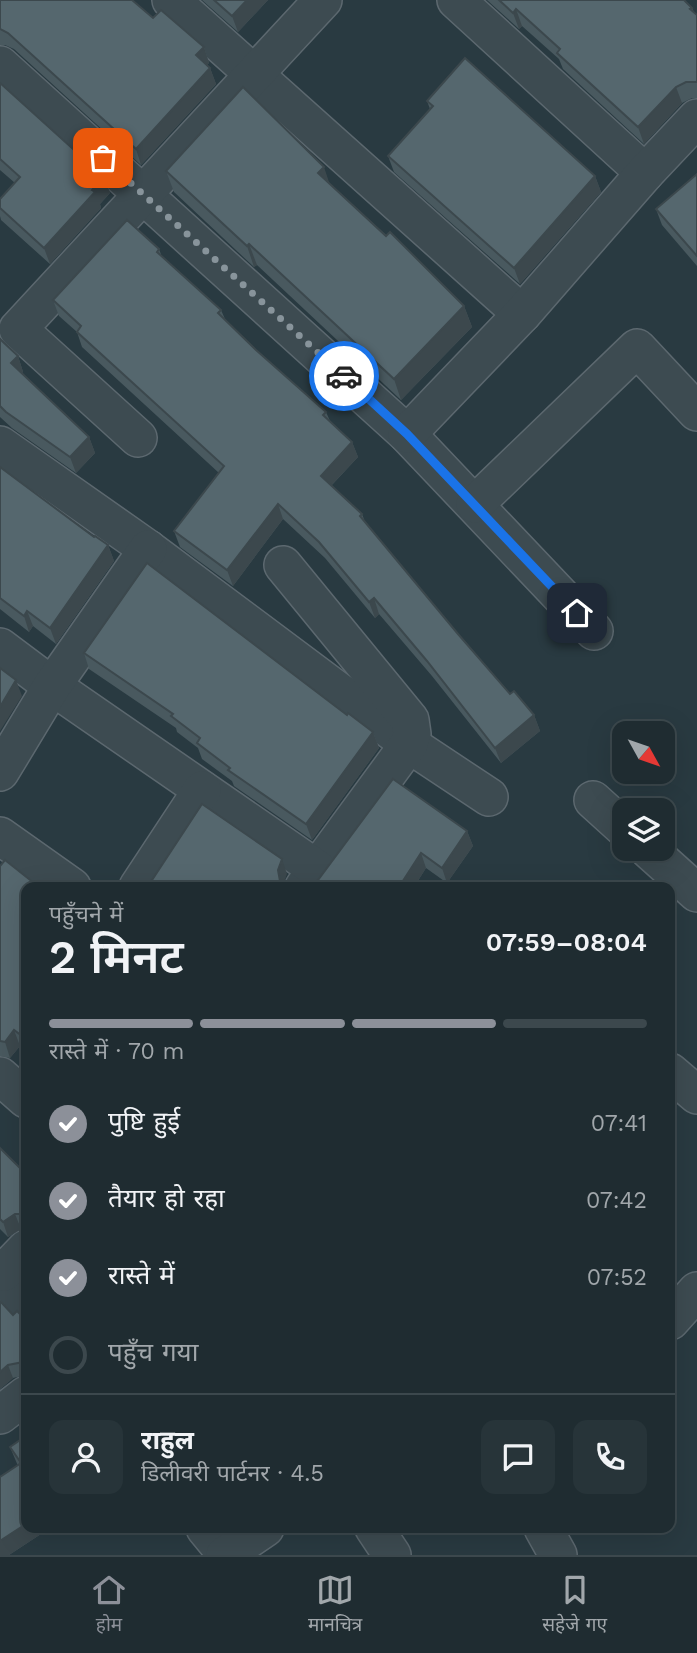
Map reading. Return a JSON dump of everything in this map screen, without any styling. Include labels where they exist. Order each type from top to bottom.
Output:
[{"type":"street","points":[[171,0],[522,314]]},
{"type":"street","points":[[138,438],[18,329],[323,0]]},
{"type":"street","points":[[456,0],[645,173]]},
{"type":"street","points":[[0,65],[407,434],[594,631]]},
{"type":"street","points":[[407,434],[522,314],[645,173],[697,118]]},
{"type":"street","points":[[475,504],[638,348],[697,412]]},
{"type":"street","points":[[0,444],[148,549],[409,744],[489,797]]},
{"type":"street","points":[[0,772],[52,686],[148,549]]},
{"type":"street","points":[[0,647],[202,790],[310,878],[409,744],[412,734],[410,720],[283,565]]},
{"type":"street","points":[[141,882],[202,790]]},
{"type":"street","points":[[593,800],[612,817]]},
{"type":"street","points":[[0,836],[65,882]]},
{"type":"street","points":[[661,861],[697,893]]},
{"type":"street","points":[[0,1076],[21,1095]]},
{"type":"street","points":[[675,1076],[697,1095]]},
{"type":"street","points":[[10,1263],[21,1291]]},
{"type":"street","points":[[0,1415],[21,1399]]},
{"type":"street","points":[[209,1533],[226,1555],[258,1533]]},
{"type":"street","points":[[377,1533],[391,1555]]},
{"type":"street","points":[[546,1533],[558,1555]]},
{"type":"building","points":[[0,0],[132,0],[153,18],[161,10],[204,47],[196,55],[210,68],[136,149],[8,33],[0,29]]},
{"type":"building","points":[[214,0],[247,0],[232,16]]},
{"type":"building","points":[[499,0],[684,0],[697,15],[697,82],[686,82],[676,87],[638,127],[557,53],[560,49],[516,9],[513,13]]},
{"type":"building","points":[[465,58],[595,176],[514,268],[388,156],[433,106],[427,101]]},
{"type":"building","points":[[0,83],[104,177],[92,190],[95,192],[44,248],[0,208],[0,199],[20,177],[0,159]]},
{"type":"building","points":[[243,87],[324,167],[318,173],[386,236],[390,232],[464,306],[394,379],[166,171]]},
{"type":"building","points":[[697,174],[697,256],[656,209]]},
{"type":"building","points":[[127,220],[159,249],[157,252],[221,310],[218,313],[256,350],[326,412],[323,415],[352,442],[321,476],[362,514],[360,516],[458,634],[510,694],[514,691],[534,715],[495,748],[374,598],[369,602],[319,542],[278,504],[227,570],[174,531],[224,466],[77,332],[81,326],[53,300]]},
{"type":"building","points":[[0,339],[18,356],[11,363],[89,437],[70,457],[0,406]]},
{"type":"building","points":[[0,467],[108,545],[50,628],[27,611],[24,616],[0,598]]},
{"type":"building","points":[[147,563],[373,732],[306,824],[228,770],[230,768],[197,743],[200,738],[171,716],[173,714],[84,653]]},
{"type":"building","points":[[0,668],[16,680],[0,707]]},
{"type":"building","points":[[393,779],[467,831],[442,868],[421,853],[402,882],[316,882]]},
{"type":"building","points":[[202,804],[282,859],[278,870],[281,882],[151,882]]},
{"type":"building","points":[[5,860],[33,882],[21,882],[21,1035],[14,1030],[5,1042],[0,1041],[0,866]]},
{"type":"building","points":[[0,1148],[21,1169],[21,1214],[15,1214],[3,1222],[0,1219]]},
{"type":"building","points":[[0,1301],[13,1315],[17,1311],[21,1315],[21,1362],[8,1365],[0,1372]]},
{"type":"building","points":[[21,1439],[21,1463],[10,1447]]},
{"type":"building","points":[[21,1463],[21,1527],[0,1541],[0,1477]]},
{"type":"way so far","points":[[103,158],[344,376]]},
{"type":"route","points":[[344,376],[407,434],[577,613]]}]
